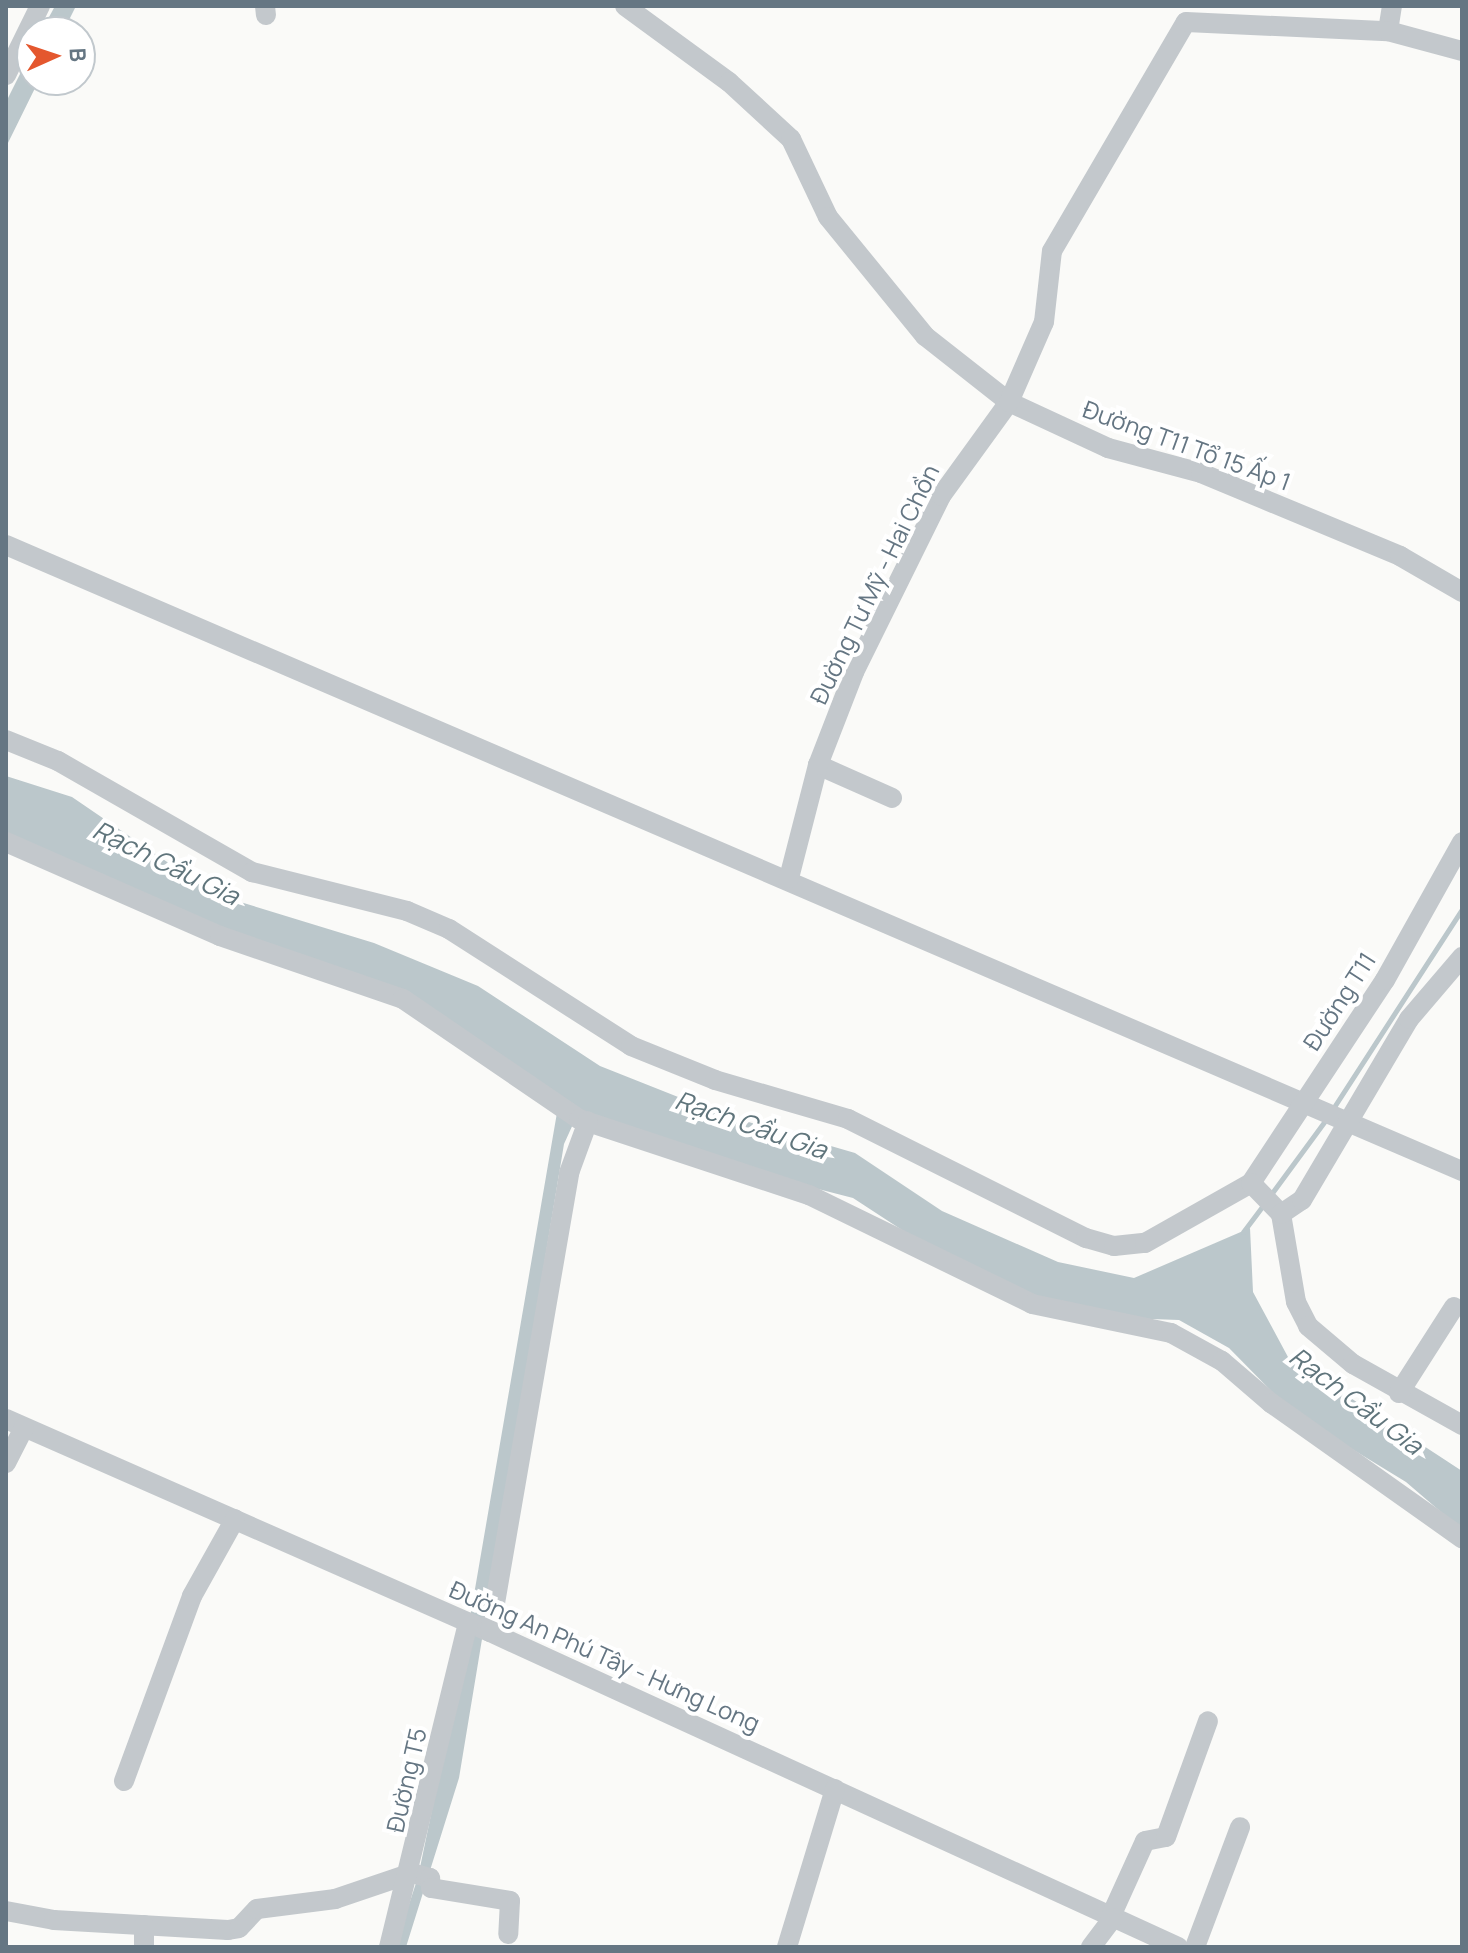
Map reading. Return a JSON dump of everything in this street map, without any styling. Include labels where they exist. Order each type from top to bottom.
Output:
[{"type":"street","points":[[6,75],[40,6]]},
{"type":"street","name":"Đường T11 Tổ 15 Ấp 1","points":[[625,6],[729,82],[791,139],[828,217],[925,336],[1009,402],[1108,448],[1201,473],[1400,556],[1462,592]]},
{"type":"street","points":[[1388,31],[1392,6]]},
{"type":"street","name":"Đường Tư Mỹ - Hai Chồn","points":[[789,878],[818,765],[854,672],[941,496],[1009,402],[1044,322],[1052,251],[1186,22],[1388,31],[1462,51]]},
{"type":"street","points":[[6,545],[325,687],[789,878],[1462,1171]]},
{"type":"street","points":[[6,740],[58,761],[252,872],[407,911],[449,929],[631,1046],[715,1080],[848,1119],[1086,1238],[1114,1246],[1145,1243],[1257,1187],[1281,1214],[1293,1287],[1308,1326],[1399,1393],[1462,1425]]},
{"type":"street","points":[[818,765],[892,798]]},
{"type":"street","name":"Đường T11","points":[[1257,1187],[1305,1102],[1385,980],[1462,842]]},
{"type":"street","points":[[7,848],[220,936],[403,999],[552,1103],[584,1120],[809,1195],[1032,1304],[1171,1333],[1222,1361],[1271,1403],[1462,1538]]},
{"type":"street","points":[[1281,1214],[1302,1200],[1409,1019],[1462,957]]},
{"type":"street","name":"Đường T5","points":[[389,1947],[421,1876],[482,1628],[569,1173],[584,1120]]},
{"type":"street","points":[[1399,1393],[1454,1307]]},
{"type":"street","points":[[6,1463],[15,1424]]},
{"type":"street","name":"Đường An Phú Tây - Hưng Long","points":[[15,1424],[482,1628],[1178,1947]]},
{"type":"street","points":[[124,1781],[192,1596],[235,1519]]},
{"type":"street","points":[[1091,1947],[1112,1917],[1145,1841],[1166,1837],[1208,1721]]},
{"type":"street","points":[[787,1947],[835,1789]]},
{"type":"street","points":[[1195,1947],[1240,1827]]},
{"type":"street","points":[[6,1911],[144,1925],[239,1928],[257,1909],[335,1899],[421,1876],[431,1888],[510,1901],[508,1934]]},
{"type":"street","points":[[144,1925],[144,1947]]},
{"type":"water","points":[[55,6],[76,6],[71,16],[50,16]]},
{"type":"water","points":[[16,82],[16,96],[31,96],[6,147],[6,102]]},
{"type":"water","name":"Rạch Cầu Gia","points":[[6,776],[72,797],[214,894],[374,943],[478,986],[600,1066],[721,1114],[855,1153],[942,1211],[1058,1262],[1134,1278],[1250,1228],[1253,1292],[1288,1357],[1462,1471],[1462,1530],[1406,1482],[1293,1413],[1229,1348],[1179,1320],[1095,1317],[1037,1298],[951,1262],[853,1198],[725,1165],[579,1111],[564,1144],[459,1778],[406,1947],[395,1947],[418,1877],[460,1676],[559,1101],[395,988],[197,921],[6,833]]},
{"type":"waterway","points":[[1332,1110],[1462,909]]},
{"type":"waterway","points":[[1269,1197],[1327,1118]]},
{"type":"waterway","points":[[1243,1232],[1263,1205]]}]
